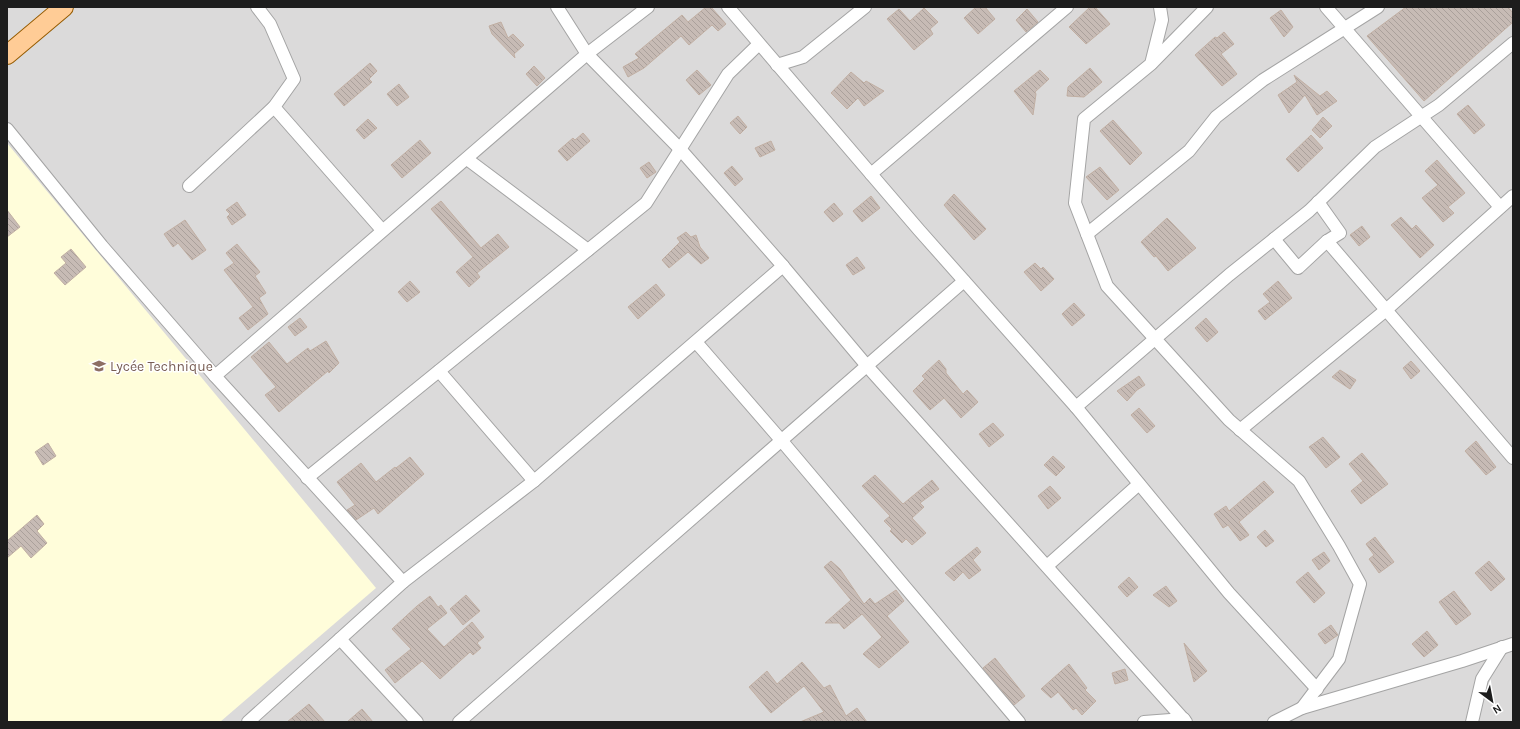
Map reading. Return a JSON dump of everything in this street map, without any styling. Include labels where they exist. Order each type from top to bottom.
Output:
[{"type":"main road","points":[[7,55],[64,7]]},
{"type":"street","points":[[189,186],[274,107],[294,79],[270,24],[257,7]]},
{"type":"street","points":[[557,7],[587,54],[680,149],[783,266],[867,366],[1185,720]]},
{"type":"street","points":[[215,376],[587,54],[648,7]]},
{"type":"street","points":[[728,7],[964,281],[1076,407],[1229,593],[1317,689]]},
{"type":"street","points":[[777,65],[803,56],[865,7]]},
{"type":"street","points":[[871,174],[1066,7]]},
{"type":"street","points":[[1151,64],[1162,20],[1160,7]]},
{"type":"street","points":[[1207,7],[1151,64],[1084,118],[1075,203],[1108,286],[1229,420],[1299,481],[1339,546],[1360,584],[1339,659],[1302,708]]},
{"type":"street","points":[[1326,7],[1500,207]]},
{"type":"street","points":[[1087,234],[1189,151],[1216,117],[1257,84],[1378,7]]},
{"type":"street","points":[[1076,407],[1154,338],[1318,202],[1376,147],[1439,105],[1513,43]]},
{"type":"street","points":[[307,478],[646,203],[728,74],[759,44]]},
{"type":"street","points":[[274,107],[382,230]]},
{"type":"street","points":[[7,129],[102,246],[215,376],[403,582]]},
{"type":"street","points":[[467,159],[588,250]]},
{"type":"street","points":[[1240,430],[1386,310],[1513,196]]},
{"type":"street","points":[[1274,239],[1298,268],[1327,242],[1340,233],[1318,202]]},
{"type":"street","points":[[1327,242],[1513,458]]},
{"type":"street","points":[[248,722],[403,582],[534,481],[783,266]]},
{"type":"street","points":[[459,722],[964,281]]},
{"type":"street","points":[[696,342],[782,440],[1019,722]]},
{"type":"street","points":[[439,371],[534,481]]},
{"type":"street","points":[[1047,566],[1139,484]]},
{"type":"street","points":[[340,639],[417,722]]},
{"type":"street","points":[[1274,722],[1302,708],[1462,662],[1508,646]]},
{"type":"street","points":[[1472,722],[1482,679],[1508,646]]},
{"type":"street","points":[[1144,722],[1185,720]]},
{"type":"shaded area","points":[[7,7],[1513,7],[1513,722],[7,722]]},
{"type":"shaded area","name":"Lycée Technique","points":[[7,143],[376,588],[220,722],[7,722]]},
{"type":"building","points":[[706,7],[711,7],[726,24],[718,31],[712,25],[689,45],[681,36],[644,68],[628,77],[623,67],[639,58],[635,54],[682,15],[688,22]]},
{"type":"building","points":[[976,7],[985,7],[995,19],[978,34],[964,18]]},
{"type":"building","points":[[1090,7],[1095,7],[1110,24],[1086,44],[1069,27]]},
{"type":"building","points":[[1406,7],[1508,7],[1513,13],[1513,22],[1424,101],[1367,36]]},
{"type":"building","points":[[924,8],[938,22],[930,29],[933,34],[914,50],[887,19],[899,9],[910,21]]},
{"type":"building","points":[[1027,9],[1038,22],[1026,32],[1016,20]]},
{"type":"building","points":[[1281,10],[1293,27],[1284,37],[1270,18]]},
{"type":"building","points":[[501,22],[508,38],[513,34],[524,45],[514,54],[515,58],[492,34],[489,26]]},
{"type":"building","points":[[1224,32],[1234,44],[1221,54],[1237,74],[1222,86],[1195,55],[1215,37],[1217,38]]},
{"type":"building","points":[[370,63],[377,71],[369,79],[372,82],[344,106],[334,94]]},
{"type":"building","points":[[534,66],[545,78],[537,86],[526,74]]},
{"type":"building","points":[[1090,68],[1102,82],[1084,97],[1067,96],[1068,87]]},
{"type":"building","points":[[697,70],[711,85],[699,95],[686,80]]},
{"type":"building","points":[[1040,70],[1049,79],[1035,92],[1033,115],[1014,91]]},
{"type":"building","points":[[851,72],[864,83],[866,81],[884,91],[864,106],[858,98],[847,109],[831,93]]},
{"type":"building","points":[[1294,75],[1320,96],[1327,91],[1337,101],[1317,115],[1305,95],[1289,113],[1278,95],[1297,82]]},
{"type":"building","points":[[399,84],[409,97],[397,106],[387,94]]},
{"type":"building","points":[[1468,105],[1485,125],[1474,134],[1457,114]]},
{"type":"building","points":[[738,116],[747,127],[740,134],[730,123]]},
{"type":"building","points":[[1323,117],[1332,126],[1320,138],[1312,130]]},
{"type":"building","points":[[368,119],[377,128],[364,139],[356,130]]},
{"type":"building","points":[[1113,120],[1142,153],[1130,165],[1100,131]]},
{"type":"building","points":[[583,133],[590,141],[567,161],[558,151],[573,138],[575,140]]},
{"type":"building","points":[[1311,135],[1323,148],[1298,172],[1286,159]]},
{"type":"building","points":[[420,140],[431,153],[402,178],[391,165]]},
{"type":"building","points":[[771,141],[775,150],[760,157],[755,148]]},
{"type":"building","points":[[1437,160],[1465,193],[1448,207],[1454,213],[1443,222],[1422,198],[1438,185],[1425,171]]},
{"type":"building","points":[[649,162],[656,172],[647,178],[640,168]]},
{"type":"building","points":[[732,166],[743,179],[735,186],[724,173]]},
{"type":"building","points":[[1100,167],[1119,190],[1107,200],[1086,177]]},
{"type":"building","points":[[954,194],[986,229],[974,240],[944,205]]},
{"type":"building","points":[[871,196],[880,208],[862,222],[853,211]]},
{"type":"building","points":[[441,201],[481,248],[498,234],[509,247],[477,273],[480,277],[469,287],[456,272],[473,257],[431,209]]},
{"type":"building","points":[[237,202],[246,215],[232,225],[227,217],[230,214],[226,210]]},
{"type":"building","points":[[834,203],[843,214],[833,222],[824,212]]},
{"type":"building","points":[[7,210],[20,227],[7,237]]},
{"type":"building","points":[[1401,217],[1412,229],[1416,225],[1434,245],[1420,258],[1391,225]]},
{"type":"building","points":[[1167,218],[1196,248],[1168,271],[1156,256],[1154,257],[1141,242]]},
{"type":"building","points":[[185,220],[206,250],[192,260],[178,243],[173,247],[164,234]]},
{"type":"building","points":[[1362,226],[1370,237],[1359,246],[1350,235]]},
{"type":"building","points":[[686,232],[691,237],[696,235],[700,247],[709,258],[701,264],[688,252],[669,268],[662,260],[680,242],[677,238]]},
{"type":"building","points":[[237,244],[260,272],[255,276],[266,293],[259,298],[268,314],[248,330],[239,318],[253,307],[224,270],[234,263],[226,253]]},
{"type":"building","points":[[71,249],[86,267],[65,285],[54,273],[66,263],[61,257]]},
{"type":"building","points":[[857,257],[865,268],[853,275],[846,265]]},
{"type":"building","points":[[1035,263],[1041,269],[1043,267],[1054,279],[1041,291],[1024,272]]},
{"type":"building","points":[[410,281],[420,292],[407,302],[398,292]]},
{"type":"building","points":[[1278,281],[1292,298],[1265,320],[1258,311],[1270,302],[1263,294]]},
{"type":"building","points":[[656,284],[665,295],[638,319],[628,307]]},
{"type":"building","points":[[1074,303],[1085,315],[1072,326],[1062,314]]},
{"type":"building","points":[[300,318],[307,327],[295,336],[288,327]]},
{"type":"building","points":[[1206,318],[1218,332],[1207,342],[1195,328]]},
{"type":"building","points":[[326,341],[339,363],[329,373],[328,371],[279,412],[265,395],[276,387],[251,357],[269,342],[287,364],[308,348],[310,351]]},
{"type":"building","points":[[939,360],[946,369],[946,373],[963,394],[967,390],[978,402],[961,418],[944,398],[930,410],[913,391],[925,379],[922,376]]},
{"type":"building","points":[[1411,361],[1420,371],[1411,379],[1403,368]]},
{"type":"building","points":[[1340,370],[1356,380],[1350,389],[1332,377]]},
{"type":"building","points":[[1139,376],[1145,385],[1137,390],[1127,401],[1117,391]]},
{"type":"building","points":[[1139,408],[1155,426],[1147,433],[1131,415]]},
{"type":"building","points":[[993,423],[1004,435],[989,447],[979,434]]},
{"type":"building","points":[[1323,437],[1340,457],[1326,468],[1309,447]]},
{"type":"building","points":[[1476,441],[1496,467],[1486,475],[1465,451]]},
{"type":"building","points":[[48,443],[56,456],[43,465],[35,452]]},
{"type":"building","points":[[1362,453],[1388,484],[1361,504],[1351,491],[1363,481],[1349,464]]},
{"type":"building","points":[[1053,456],[1065,467],[1056,476],[1044,465]]},
{"type":"building","points":[[410,457],[424,474],[378,514],[374,508],[356,520],[347,510],[355,505],[337,482],[361,463],[376,482]]},
{"type":"building","points":[[875,475],[903,504],[932,480],[939,489],[920,503],[924,507],[912,518],[926,533],[912,545],[906,539],[902,543],[890,531],[892,529],[884,521],[890,516],[862,486]]},
{"type":"building","points":[[1264,481],[1274,492],[1239,522],[1249,535],[1240,541],[1228,525],[1223,528],[1214,514],[1226,506],[1229,511]]},
{"type":"building","points":[[1050,486],[1061,498],[1048,509],[1038,496]]},
{"type":"building","points":[[37,515],[44,524],[37,531],[47,543],[31,558],[21,546],[7,558],[7,541]]},
{"type":"building","points":[[1265,530],[1274,541],[1266,547],[1257,537]]},
{"type":"building","points":[[1375,537],[1394,562],[1379,573],[1369,559],[1374,555],[1366,544]]},
{"type":"building","points":[[977,547],[981,552],[973,560],[981,570],[969,579],[963,572],[954,581],[945,573]]},
{"type":"building","points":[[1324,552],[1330,561],[1319,570],[1312,560]]},
{"type":"building","points":[[831,561],[840,569],[864,604],[870,598],[875,604],[896,590],[904,601],[887,616],[909,642],[879,668],[863,654],[882,637],[862,614],[844,629],[839,623],[825,623],[851,600],[824,567]]},
{"type":"building","points":[[1489,561],[1505,579],[1491,591],[1475,573]]},
{"type":"building","points":[[1308,572],[1325,593],[1314,603],[1296,582]]},
{"type":"building","points":[[1129,577],[1138,587],[1127,597],[1118,587]]},
{"type":"building","points":[[1166,586],[1177,601],[1169,607],[1153,595]]},
{"type":"building","points":[[1454,591],[1471,614],[1456,625],[1439,602]]},
{"type":"building","points":[[466,595],[480,611],[463,625],[450,609]]},
{"type":"building","points":[[430,596],[438,607],[441,605],[447,613],[427,629],[444,647],[472,622],[484,637],[477,643],[481,648],[473,655],[470,652],[440,679],[422,661],[395,683],[385,670],[411,649],[392,629]]},
{"type":"building","points":[[1331,625],[1338,635],[1325,644],[1318,634]]},
{"type":"building","points":[[1427,631],[1438,645],[1424,657],[1412,644]]},
{"type":"building","points":[[1184,643],[1207,671],[1194,682]]},
{"type":"building","points":[[995,658],[1025,696],[1014,705],[983,668]]},
{"type":"building","points":[[802,662],[824,688],[830,685],[846,716],[857,708],[867,722],[800,722],[824,712],[804,686],[771,713],[749,687],[767,671],[777,684]]},
{"type":"building","points":[[1069,664],[1087,688],[1085,690],[1096,701],[1082,715],[1076,708],[1073,710],[1058,692],[1051,698],[1041,689]]},
{"type":"building","points":[[1125,669],[1128,680],[1115,684],[1112,673]]},
{"type":"building","points":[[309,704],[325,722],[287,722]]},
{"type":"building","points":[[362,709],[373,722],[347,722]]},
{"type":"place","name":"Lycée Technique","points":[[99,366]]}]
